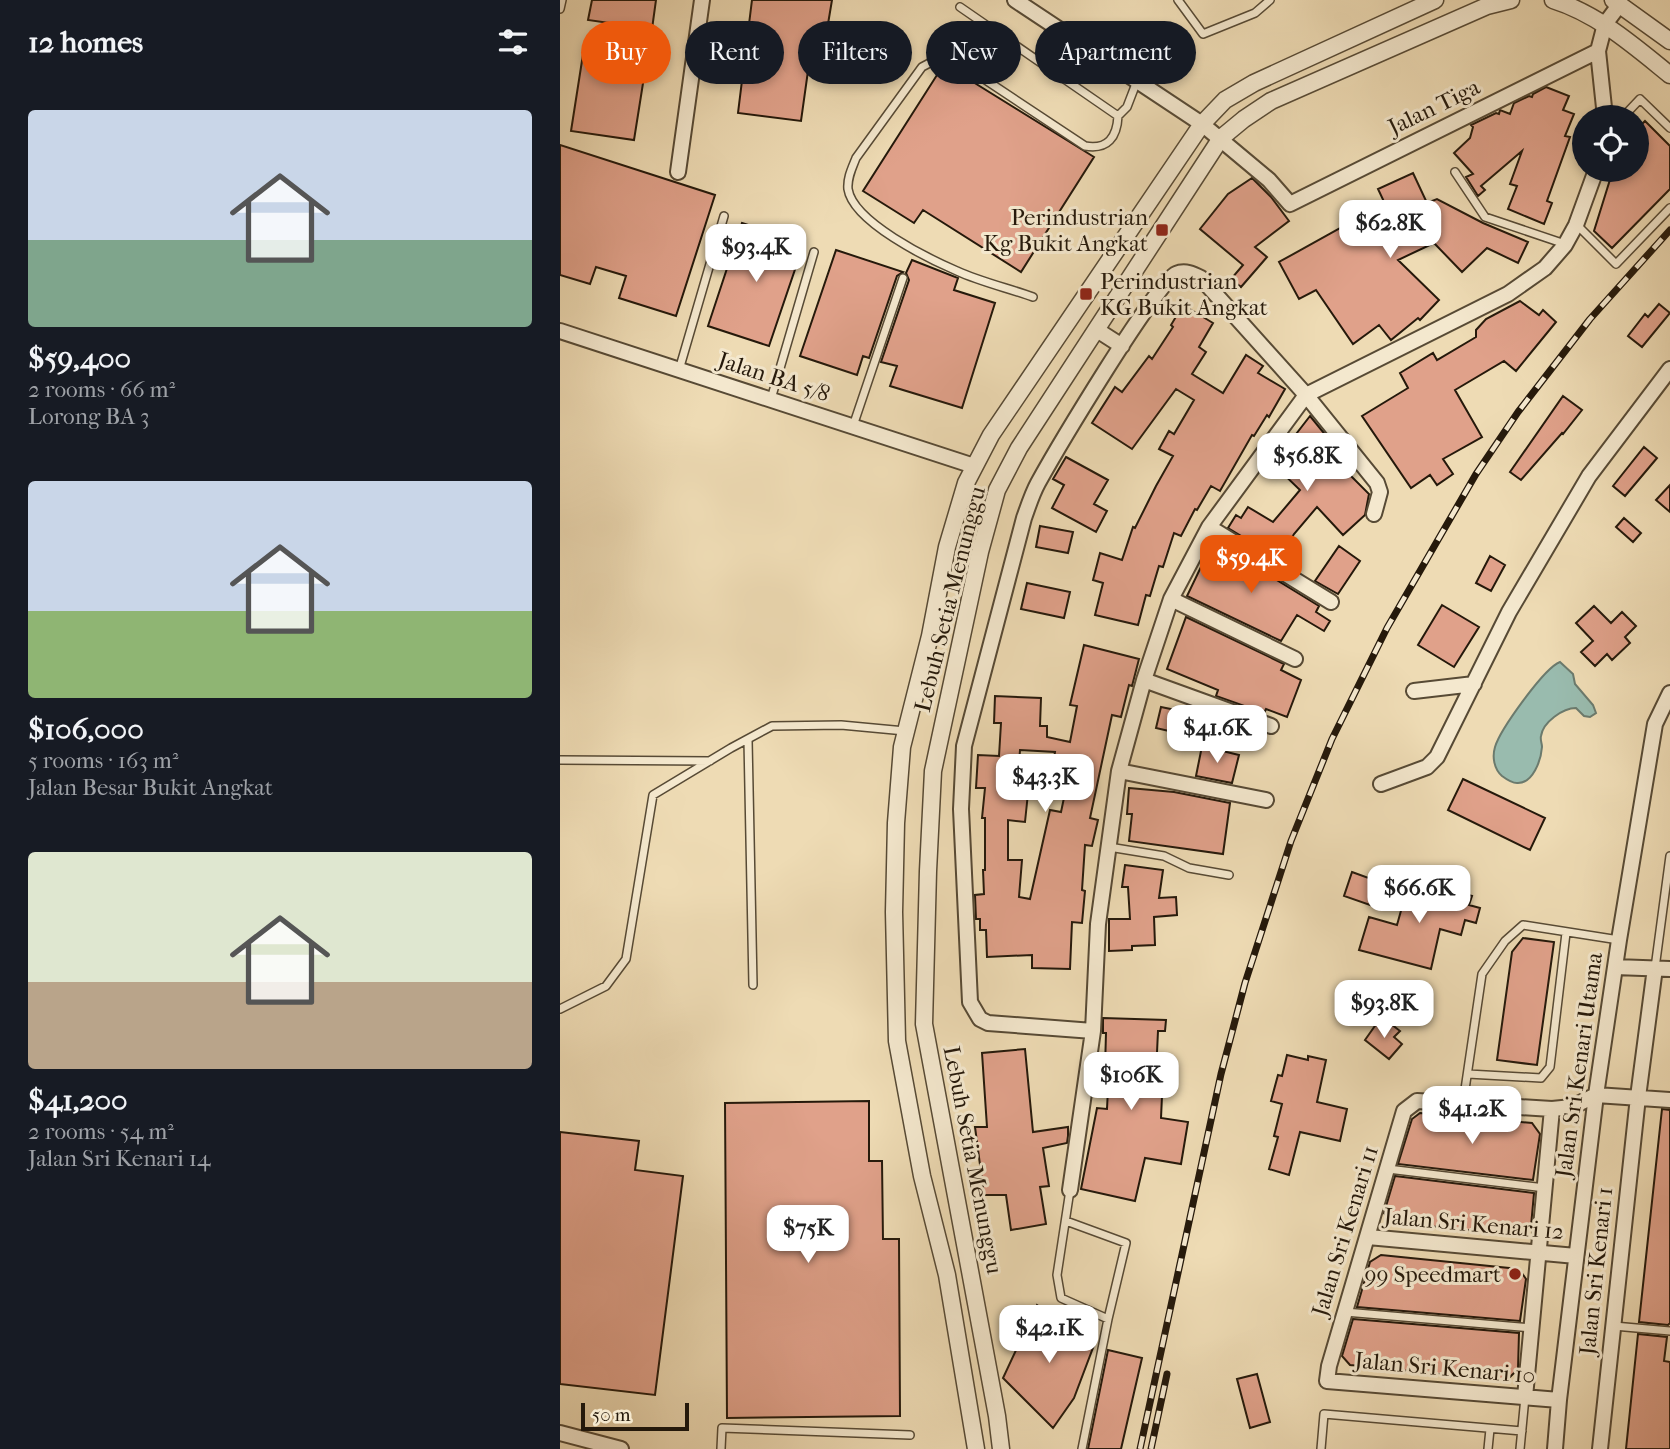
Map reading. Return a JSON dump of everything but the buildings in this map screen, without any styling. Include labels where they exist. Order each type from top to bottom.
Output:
[{"type":"street","points":[[678,172],[702,0]]},
{"type":"street","points":[[1015,0],[1047,21]]},
{"type":"street","name":"Lebuh Setia Menunggu","points":[[975,1447],[947,1275],[922,1176],[897,1041],[895,874],[902,747],[930,636],[947,547],[966,483],[990,435],[1202,124],[1225,100],[1254,83],[1435,0]]},
{"type":"street","name":"Lebuh Setia Menunggu","points":[[1001,1449],[995,1402],[925,1024],[933,771],[980,552],[997,490],[1018,448],[1221,138],[1271,101],[1487,6],[1511,0]]},
{"type":"street","points":[[1554,0],[1605,24],[1670,75]]},
{"type":"street","points":[[1604,105],[1598,51],[1605,24],[1618,1],[1670,41]]},
{"type":"street","name":"Jalan Tiga","points":[[1221,138],[1269,180],[1290,204],[1598,51]]},
{"type":"street","points":[[1142,84],[1221,138]]},
{"type":"street","points":[[1070,1190],[1093,1031],[1098,924],[1119,771],[1144,680],[1171,599],[1209,527],[1306,395],[1508,294],[1545,268],[1565,244],[1576,225],[1591,182]]},
{"type":"street","points":[[1093,1031],[988,1023],[974,1012],[970,1002],[962,821],[964,746],[1024,518],[1036,487],[1122,346],[1166,281],[1177,273],[1190,272],[1201,278],[1306,395],[1377,483],[1380,492],[1374,513]]},
{"type":"street","points":[[1097,330],[1122,346]]},
{"type":"street","name":"Jalan BA 5/8","points":[[560,331],[974,466]]},
{"type":"street","points":[[1381,784],[1427,767],[1437,757],[1509,612],[1589,476],[1670,369]]},
{"type":"street","points":[[1209,527],[1331,602]]},
{"type":"street","points":[[1171,599],[1295,659]]},
{"type":"street","points":[[1144,680],[1271,726]]},
{"type":"street","points":[[1414,691],[1474,684]]},
{"type":"street","name":"Jalan Sri Kenari Utama","points":[[1555,1449],[1596,1095],[1619,940],[1655,724],[1670,693]]},
{"type":"street","points":[[1119,771],[1266,800]]},
{"type":"street","points":[[1615,967],[1670,969]]},
{"type":"street","name":"Jalan Sri Kenari 1","points":[[1600,1449],[1637,1097],[1655,968]]},
{"type":"street","points":[[1463,1104],[1552,1109],[1572,1107],[1596,1095],[1670,1100]]},
{"type":"street","name":"Jalan Sri Kenari 11","points":[[1327,1381],[1329,1366],[1404,1111],[1417,1101],[1463,1104]]},
{"type":"street","points":[[1525,1397],[1552,1109]]},
{"type":"street","name":"Jalan Sri Kenari 12","points":[[1368,1237],[1576,1256]]},
{"type":"street","name":"Jalan Sri Kenari 10","points":[[1327,1381],[1559,1400]]},
{"type":"street","points":[[560,1433],[617,1448]]},
{"type":"lane","points":[[560,9],[562,0]]},
{"type":"lane","points":[[1178,0],[1203,34],[1255,13],[1270,0]]},
{"type":"lane","points":[[960,7],[1118,116]]},
{"type":"lane","points":[[1033,297],[959,272],[929,258],[873,223],[857,207],[848,191],[849,175],[856,158],[922,67],[941,57],[954,59],[1085,146],[1096,148],[1109,142],[1118,131],[1118,116],[1127,107],[1136,84]]},
{"type":"lane","points":[[1649,108],[1670,128]]},
{"type":"lane","points":[[1455,172],[1485,217],[1565,244]]},
{"type":"lane","points":[[1576,225],[1616,264],[1670,208]]},
{"type":"lane","points":[[679,369],[724,216]]},
{"type":"lane","points":[[771,400],[814,251]]},
{"type":"lane","points":[[853,426],[903,278]]},
{"type":"lane","points":[[560,1009],[606,986],[626,959],[653,795],[772,726],[841,725],[906,731]]},
{"type":"lane","points":[[748,740],[753,985]]},
{"type":"lane","points":[[560,760],[710,761]]},
{"type":"lane","points":[[1108,847],[1164,856],[1189,868],[1229,875]]},
{"type":"lane","points":[[1655,968],[1670,856]]},
{"type":"lane","points":[[1463,1104],[1482,974],[1505,941],[1523,925],[1619,940]]},
{"type":"lane","points":[[1468,1074],[1541,1079],[1547,1073],[1550,1067],[1566,933]]},
{"type":"lane","points":[[1388,1169],[1545,1188]]},
{"type":"lane","points":[[1070,1190],[1057,1275],[1061,1298],[1108,1319]]},
{"type":"lane","points":[[1066,1221],[1126,1243],[1082,1449]]},
{"type":"lane","points":[[1345,1312],[1531,1328]]},
{"type":"lane","points":[[1613,1325],[1670,1331]]},
{"type":"lane","points":[[1520,1449],[1525,1397]]},
{"type":"lane","points":[[1321,1449],[1324,1414],[1522,1431]]},
{"type":"lane","points":[[721,1449],[722,1428],[910,1435]]},
{"type":"lane","points":[[1488,1449],[1490,1429]]},
{"type":"shaded area","points":[[1560,662],[1573,674],[1575,684],[1593,705],[1596,713],[1590,717],[1584,716],[1576,708],[1565,710],[1554,717],[1543,731],[1540,758],[1532,775],[1523,782],[1511,782],[1502,776],[1495,766],[1495,747],[1523,700],[1544,675]]},
{"type":"railway","points":[[1140,1449],[1221,1074],[1245,983],[1291,841],[1332,739],[1387,628],[1476,474],[1518,412],[1590,319],[1670,230]]},
{"type":"railway","points":[[1151,1449],[1167,1374]]},
{"type":"place","name":"Perindustrian Kg Bukit Angkat","points":[[1162,230]]},
{"type":"place","name":"Perindustrian KG Bukit Angkat","points":[[1086,294]]},
{"type":"place","name":"99 Speedmart","points":[[1515,1274]]}]
